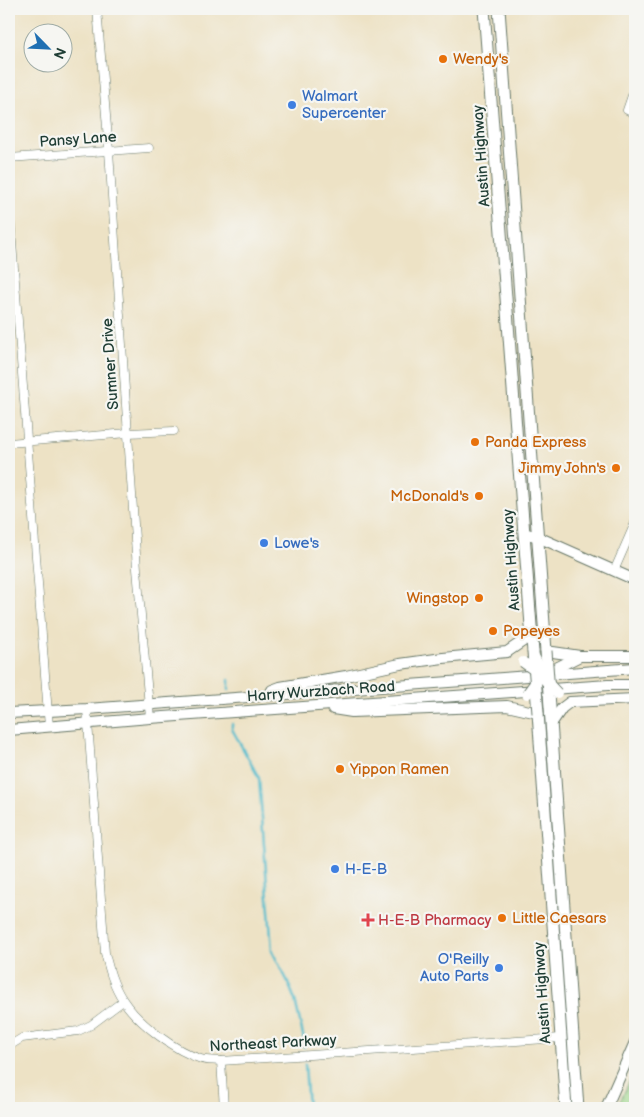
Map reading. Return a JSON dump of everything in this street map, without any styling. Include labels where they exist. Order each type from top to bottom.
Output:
[{"type":"main road","name":"Austin Highway","points":[[484,9],[533,652],[542,681],[551,724],[578,1108]]},
{"type":"main road","name":"Austin Highway","points":[[499,9],[546,656],[538,713],[566,1108]]},
{"type":"main road","points":[[524,533],[538,536],[635,580]]},
{"type":"main road","points":[[259,696],[280,687],[408,663],[507,652],[532,635]]},
{"type":"main road","points":[[507,652],[570,702]]},
{"type":"main road","points":[[546,656],[635,656]]},
{"type":"main road","points":[[506,706],[527,694],[556,668],[580,656]]},
{"type":"main road","name":"Harry Wurzbach Road","points":[[9,713],[47,712],[635,668]]},
{"type":"main road","name":"Harry Wurzbach Road","points":[[9,730],[273,709],[635,685]]},
{"type":"main road","points":[[273,709],[278,701],[319,698],[343,689]]},
{"type":"main road","points":[[551,724],[562,708],[570,702],[635,699]]},
{"type":"main road","points":[[317,706],[352,712],[506,706],[538,713]]},
{"type":"main road","points":[[540,749],[544,756],[547,798],[550,800],[556,796]]},
{"type":"main road","points":[[606,1108],[635,1042]]},
{"type":"street","name":"Sumner Drive","points":[[96,9],[109,151],[137,569],[150,718]]},
{"type":"street","points":[[635,87],[626,110],[635,114]]},
{"type":"street","name":"Pansy Lane","points":[[9,158],[149,148]]},
{"type":"street","points":[[9,203],[49,727]]},
{"type":"street","points":[[9,443],[128,433],[174,432]]},
{"type":"street","points":[[614,571],[635,523]]},
{"type":"street","name":"Northeast Parkway","points":[[87,709],[105,953],[112,979],[123,1001],[155,1033],[178,1048],[203,1060],[220,1061],[560,1038]]},
{"type":"street","points":[[9,1046],[22,1038],[78,1031],[91,1025],[123,1001]]},
{"type":"street","points":[[220,1061],[224,1108]]},
{"type":"green space","points":[[635,1068],[635,1108],[617,1108]]},
{"type":"waterway","points":[[229,680],[229,689]]},
{"type":"waterway","points":[[232,724],[232,729],[259,778],[272,951],[295,1000],[304,1047]]},
{"type":"waterway","points":[[305,1064],[308,1108]]},
{"type":"place","name":"Wendy's","points":[[443,59]]},
{"type":"place","name":"Walmart Supercenter","points":[[292,105]]},
{"type":"place","name":"Panda Express","points":[[475,442]]},
{"type":"place","name":"Jimmy John's","points":[[616,468]]},
{"type":"place","name":"McDonald's","points":[[479,496]]},
{"type":"place","name":"Lowe's","points":[[264,543]]},
{"type":"place","name":"Wingstop","points":[[479,598]]},
{"type":"place","name":"Popeyes","points":[[493,631]]},
{"type":"place","name":"Yippon Ramen","points":[[340,769]]},
{"type":"place","name":"H-E-B","points":[[335,869]]},
{"type":"place","name":"Little Caesars","points":[[502,918]]},
{"type":"place","name":"H-E-B Pharmacy","points":[[368,920]]},
{"type":"place","name":"O'Reilly Auto Parts","points":[[499,968]]}]
